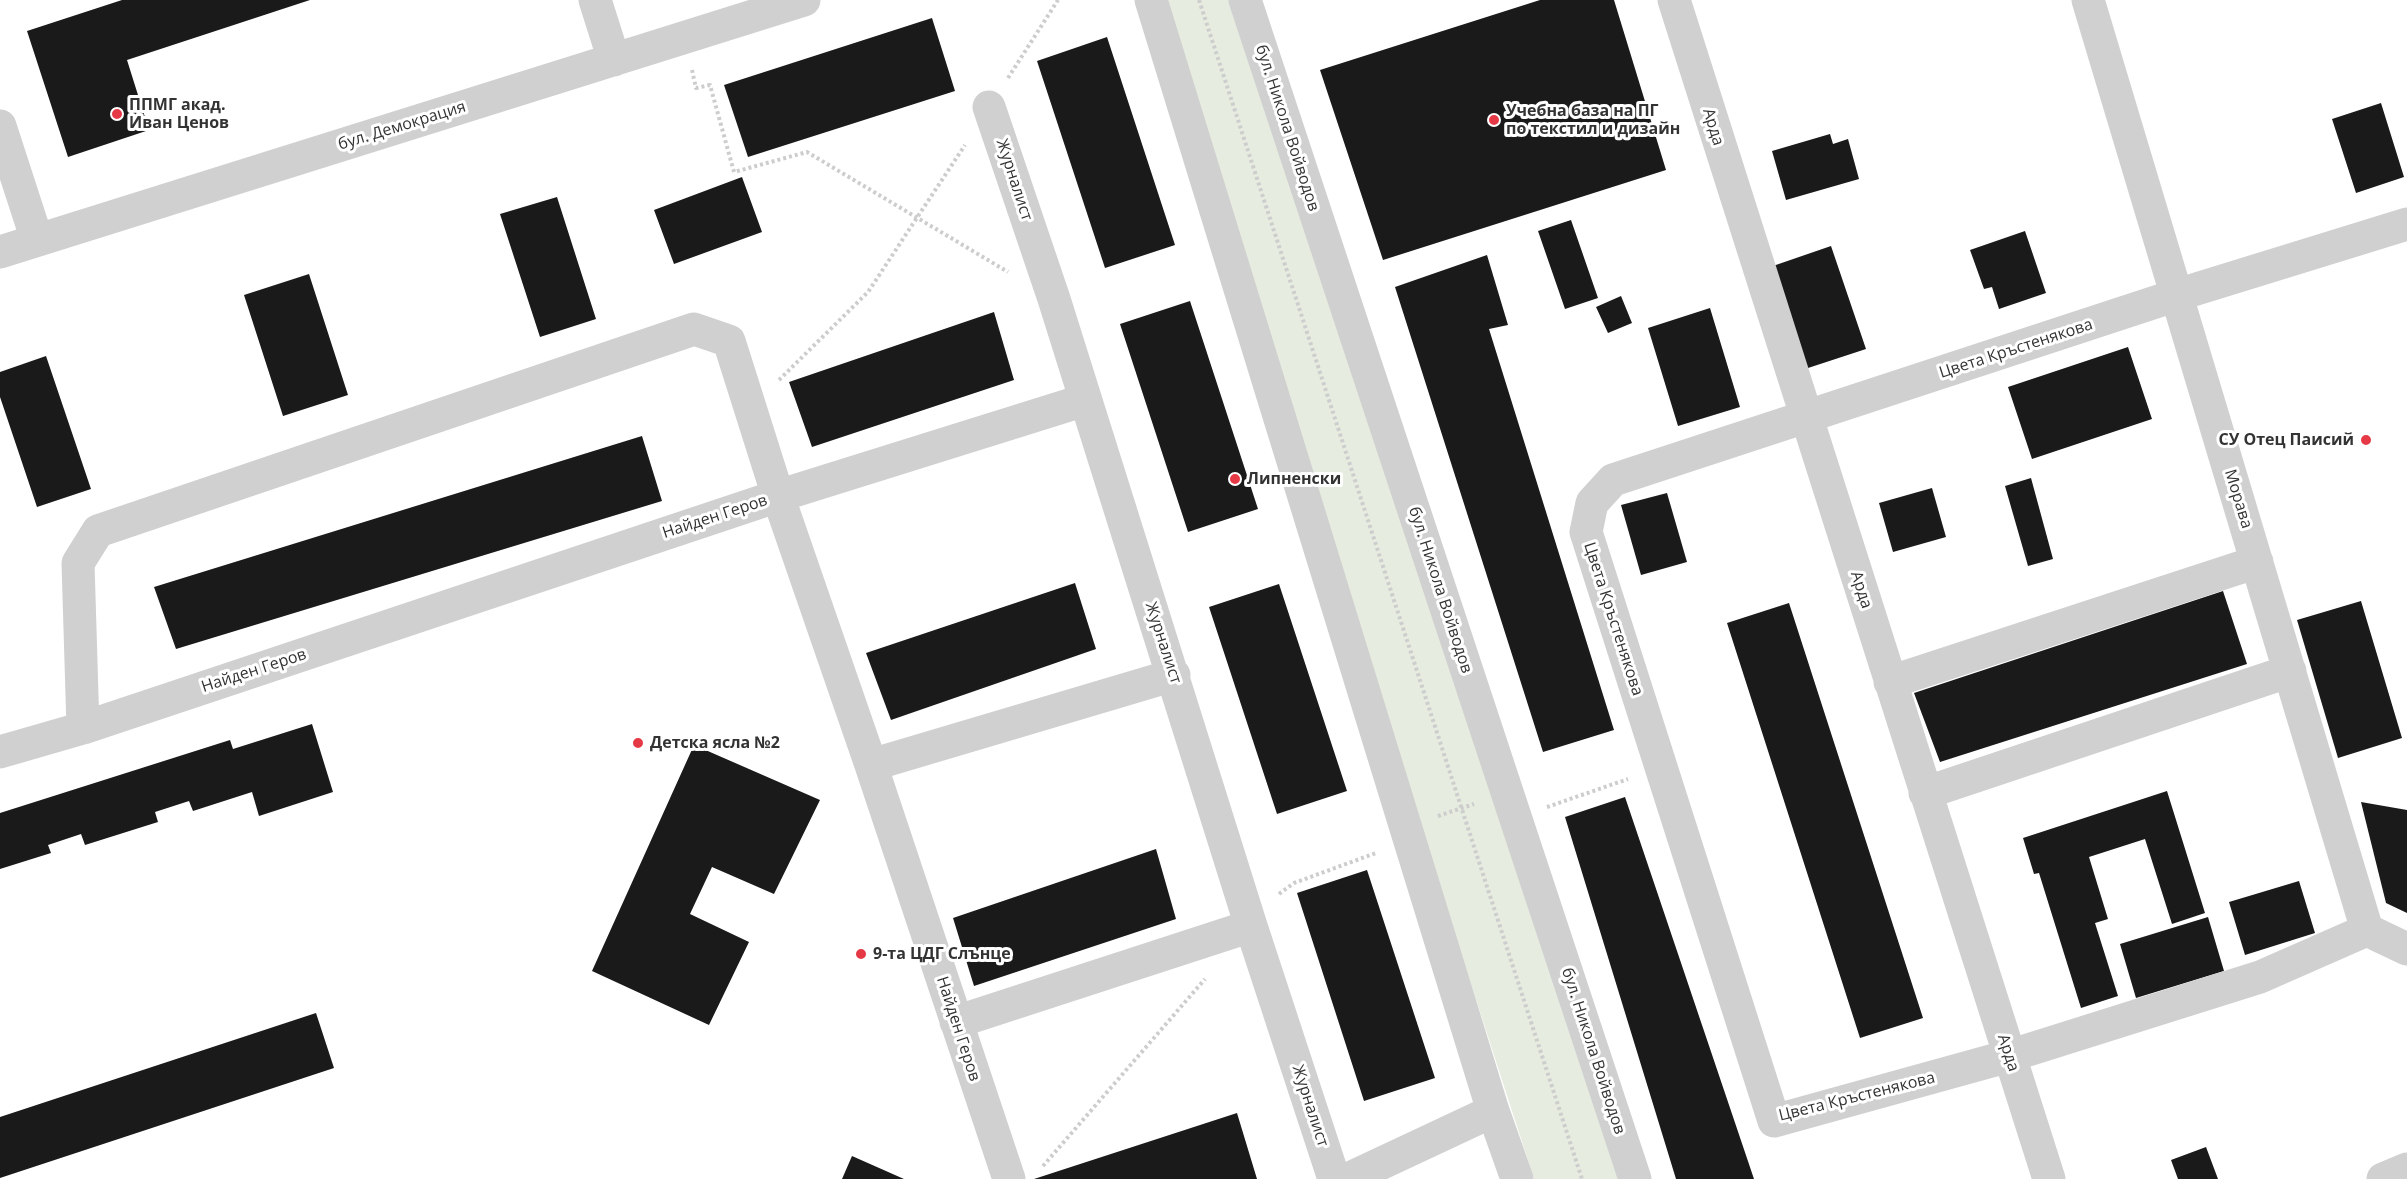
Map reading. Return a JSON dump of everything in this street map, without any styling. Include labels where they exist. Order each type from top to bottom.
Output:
[{"type":"street","points":[[595,0],[614,60]]},
{"type":"street","name":"бул. Демокрация","points":[[0,252],[804,0]]},
{"type":"street","points":[[1151,0],[1493,1111],[1517,1179]]},
{"type":"street","name":"бул. Никола Войводов","points":[[1245,0],[1635,1179]]},
{"type":"street","name":"Арда","points":[[1674,0],[1805,418],[2049,1179]]},
{"type":"street","name":"Морава","points":[[2088,0],[2367,930]]},
{"type":"street","name":"Журналист","points":[[989,107],[1054,300],[1174,675],[1251,926],[1334,1179]]},
{"type":"street","points":[[0,126],[37,240]]},
{"type":"street","name":"Цвета Кръстенякова","points":[[2009,1056],[1774,1121],[1586,532],[1592,503],[1613,480],[2177,295],[2407,224]]},
{"type":"street","points":[[83,728],[78,563],[98,531],[694,330],[729,341],[778,496],[1086,400]]},
{"type":"street","name":"Найден Геров","points":[[0,752],[83,728],[778,496],[871,765],[956,1022],[1024,1174]]},
{"type":"street","points":[[1890,682],[2257,562]]},
{"type":"street","points":[[1925,793],[2290,671]]},
{"type":"street","points":[[871,765],[1174,675]]},
{"type":"street","points":[[956,1022],[1251,926]]},
{"type":"street","points":[[2009,1056],[2260,977],[2367,930],[2407,949]]},
{"type":"street","points":[[1348,1179],[1493,1111]]},
{"type":"street","points":[[2383,1179],[2407,1169]]},
{"type":"path","points":[[751,408],[867,292],[1058,0]]},
{"type":"path","points":[[1199,0],[1582,1179]]},
{"type":"path","points":[[683,38],[696,88],[710,85],[734,172],[807,152],[1054,300]]},
{"type":"path","points":[[1251,926],[1276,897],[1294,882],[1408,834],[1462,808],[1511,805],[1661,768]]},
{"type":"path","points":[[1024,1174],[1212,971]]},
{"type":"shaded area","points":[[1153,0],[1245,0],[1636,1179],[1534,1179]]},
{"type":"building","points":[[122,0],[310,0],[127,60],[149,130],[68,157],[27,31]]},
{"type":"building","name":"Учебна база на ПГ по текстил и дизайн","points":[[1540,0],[1614,0],[1666,170],[1383,260],[1320,70]]},
{"type":"building","points":[[932,18],[955,91],[748,157],[724,85]]},
{"type":"building","points":[[1107,37],[1175,245],[1105,268],[1037,61]]},
{"type":"building","points":[[2381,103],[2404,177],[2356,193],[2332,119]]},
{"type":"building","points":[[1830,134],[1833,144],[1848,139],[1859,179],[1786,200],[1772,151]]},
{"type":"building","points":[[742,177],[762,232],[674,264],[654,210]]},
{"type":"building","points":[[557,197],[596,319],[540,337],[500,214]]},
{"type":"building","points":[[1571,220],[1598,298],[1565,309],[1538,231]]},
{"type":"building","points":[[2025,231],[2046,293],[1999,309],[1992,287],[1984,289],[1970,250]]},
{"type":"building","points":[[1831,246],[1866,349],[1805,369],[1770,267]]},
{"type":"building","points":[[1487,255],[1508,325],[1489,329],[1614,730],[1543,752],[1395,287]]},
{"type":"building","points":[[309,274],[348,395],[283,416],[244,295]]},
{"type":"building","points":[[1621,296],[1632,323],[1608,333],[1596,307]]},
{"type":"building","points":[[1190,301],[1258,509],[1188,532],[1120,324]]},
{"type":"building","points":[[1710,308],[1740,407],[1678,426],[1648,328]]},
{"type":"building","points":[[994,312],[1014,380],[812,447],[789,382]]},
{"type":"building","points":[[2128,347],[2152,419],[2032,459],[2008,387]]},
{"type":"building","points":[[46,356],[91,489],[37,507],[0,397],[0,372]]},
{"type":"building","points":[[642,436],[662,501],[176,649],[154,587]]},
{"type":"building","points":[[2031,478],[2053,559],[2028,566],[2005,486]]},
{"type":"building","points":[[1932,488],[1946,537],[1893,552],[1879,503]]},
{"type":"building","points":[[1667,493],[1687,562],[1641,575],[1621,505]]},
{"type":"building","points":[[1075,583],[1096,649],[891,720],[866,653]]},
{"type":"building","points":[[1279,584],[1347,791],[1277,814],[1209,607]]},
{"type":"building","points":[[2223,591],[2247,664],[1940,762],[1914,693]]},
{"type":"building","points":[[2361,601],[2402,738],[2338,758],[2297,620]]},
{"type":"building","points":[[1789,603],[1923,1018],[1860,1038],[1727,623]]},
{"type":"building","points":[[312,724],[333,792],[259,816],[252,792],[193,811],[189,801],[155,812],[158,822],[85,845],[81,834],[48,845],[51,853],[0,869],[0,813],[230,740],[233,749]]},
{"type":"building","points":[[694,745],[820,800],[774,894],[712,867],[690,914],[749,942],[709,1025],[592,971]]},
{"type":"building","points":[[2167,791],[2205,913],[2172,924],[2145,839],[2089,857],[2108,919],[2095,923],[2118,996],[2081,1008],[2039,873],[2034,874],[2023,838]]},
{"type":"building","points":[[1625,797],[1754,1179],[1676,1179],[1565,817]]},
{"type":"building","points":[[2361,802],[2407,810],[2407,913],[2386,903]]},
{"type":"building","points":[[1156,849],[1176,919],[974,986],[953,918]]},
{"type":"building","points":[[1367,870],[1435,1078],[1364,1101],[1297,893]]},
{"type":"building","points":[[2299,881],[2315,933],[2245,955],[2229,902]]},
{"type":"building","points":[[2208,917],[2224,971],[2136,998],[2120,944]]},
{"type":"building","points":[[316,1013],[334,1068],[0,1178],[0,1117]]},
{"type":"building","points":[[1237,1113],[1257,1179],[1034,1179]]},
{"type":"building","points":[[2206,1147],[2218,1179],[2178,1179],[2171,1160]]},
{"type":"building","points":[[852,1156],[904,1179],[842,1179]]},
{"type":"place","name":"ППМГ акад. Иван Ценов","points":[[117,114]]},
{"type":"place","name":"Учебна база на ПГ по текстил и дизайн","points":[[1494,120]]},
{"type":"place","name":"СУ Отец Паисий","points":[[2366,440]]},
{"type":"place","name":"Липненски","points":[[1235,479]]},
{"type":"place","name":"Детска ясла №2","points":[[638,743]]},
{"type":"place","name":"9-та ЦДГ Слънце","points":[[861,954]]}]
